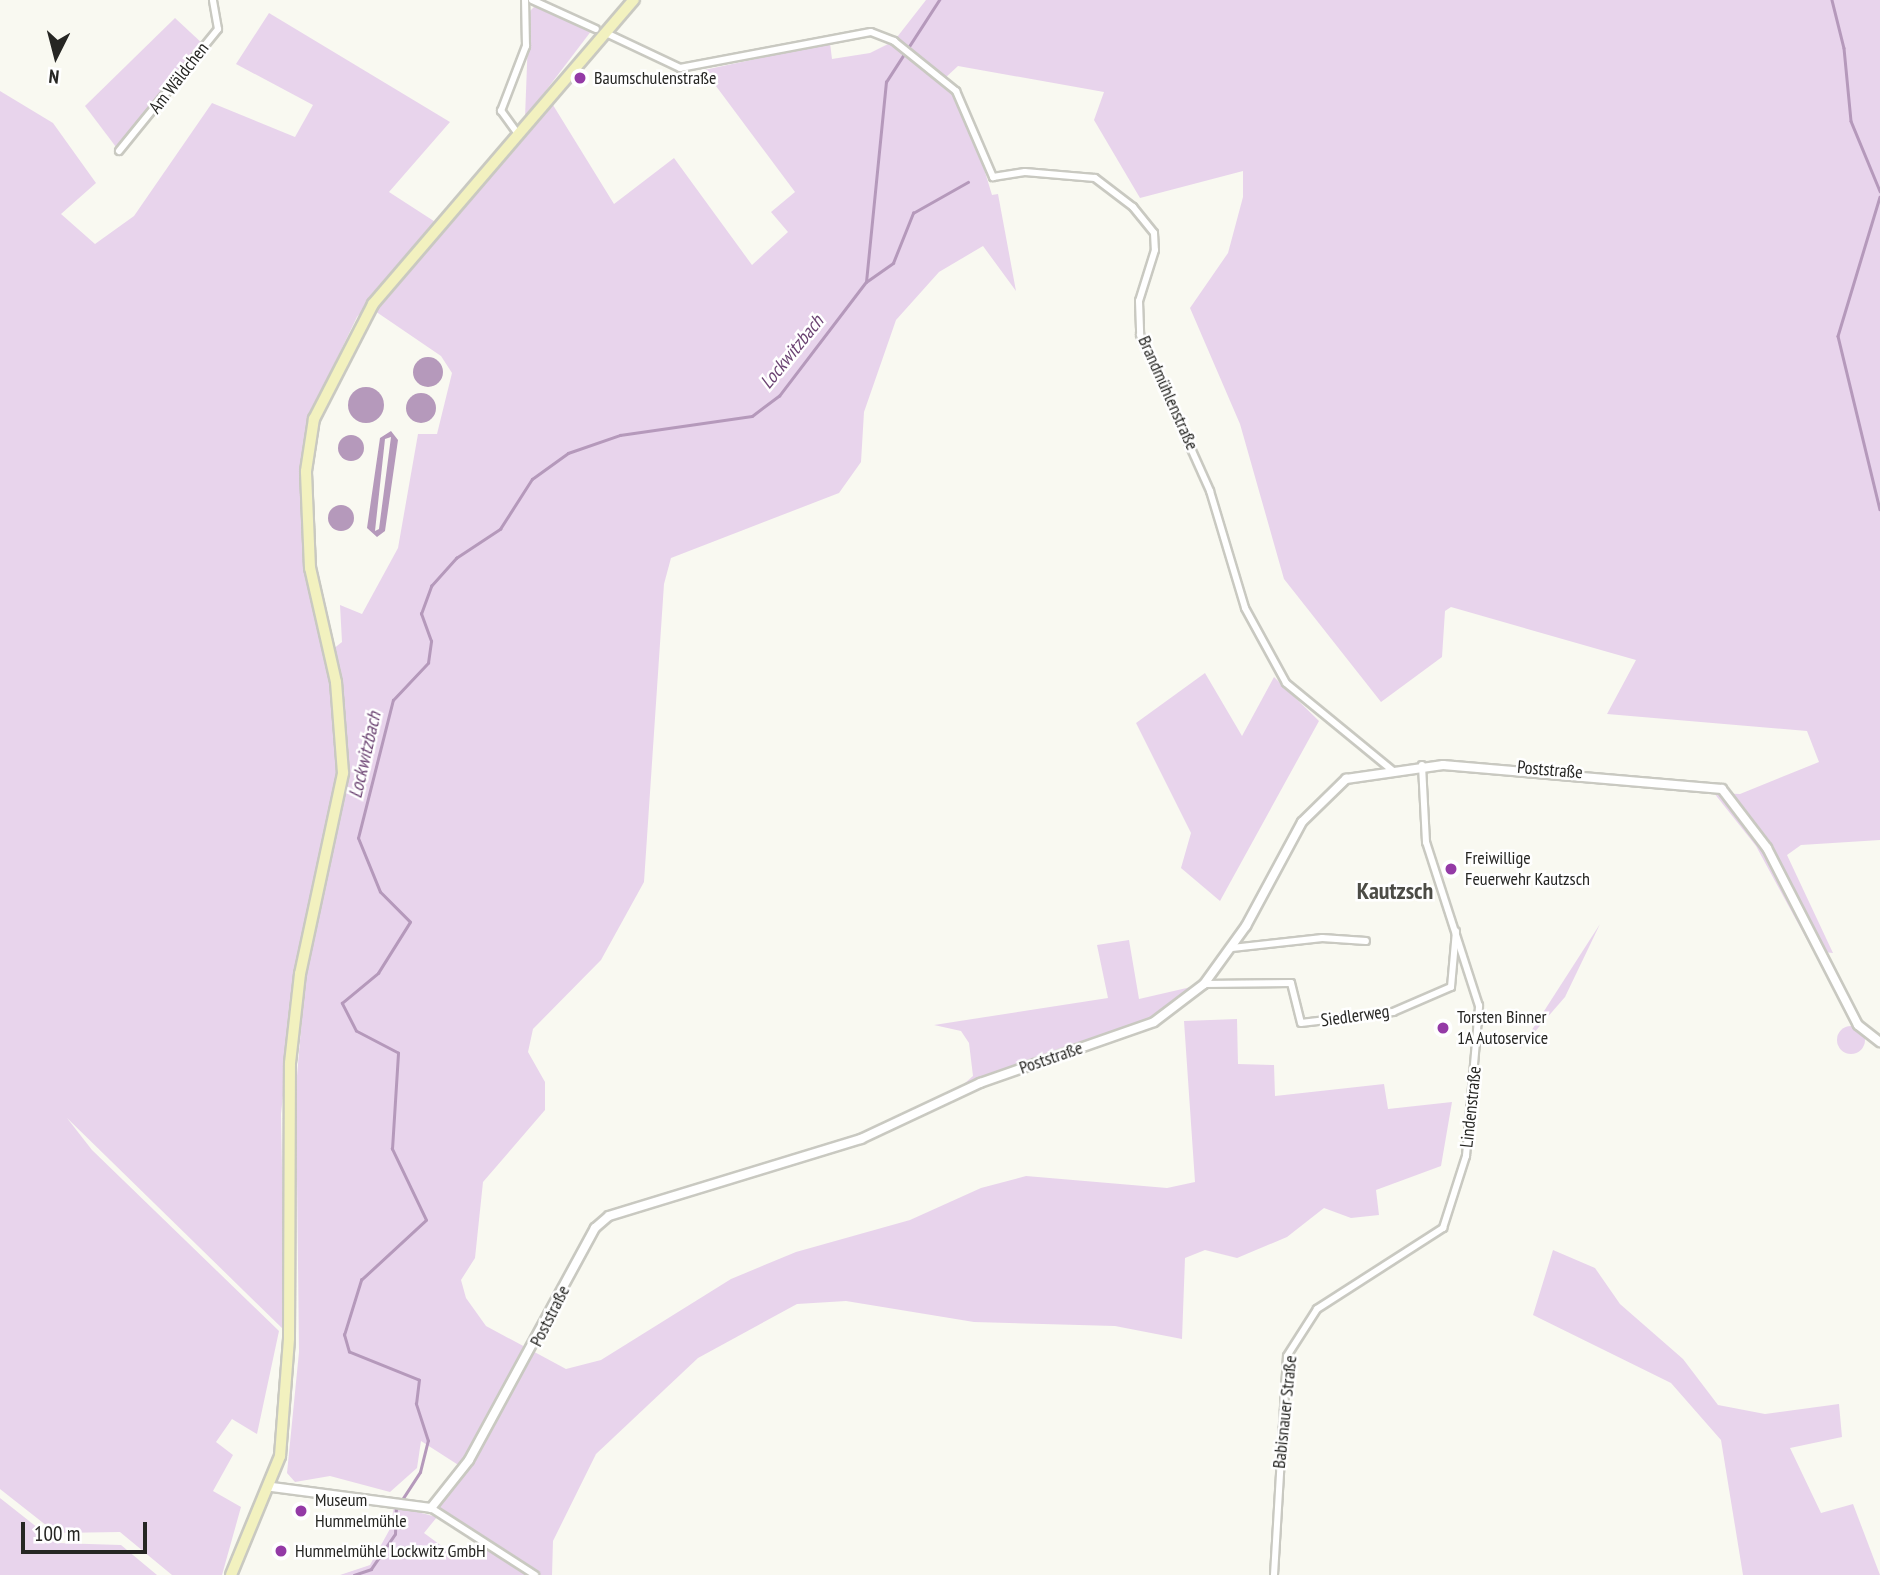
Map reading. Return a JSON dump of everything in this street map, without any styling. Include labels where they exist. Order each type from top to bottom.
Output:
[{"type":"main road","points":[[231,1575],[272,1487],[287,1397],[290,1063],[300,974],[343,773],[336,682],[310,568],[306,471],[314,419],[373,304],[518,134],[601,31],[634,0]]},
{"type":"street","name":"Am Wäldchen","points":[[119,150],[218,29],[213,0]]},
{"type":"street","points":[[518,134],[501,111],[526,46],[525,0]]},
{"type":"street","points":[[532,0],[601,31]]},
{"type":"street","name":"Brandmühlenstraße","points":[[601,31],[680,68],[852,33],[894,41],[913,54],[966,104],[993,177],[1025,172],[1095,178],[1147,222],[1155,250],[1139,300],[1140,335],[1210,491],[1245,608],[1286,683],[1392,770]]},
{"type":"street","name":"Poststraße","points":[[431,1508],[469,1460],[595,1228],[610,1216],[860,1139],[980,1083],[1154,1022],[1204,984],[1232,948],[1302,822],[1327,791],[1346,779],[1422,765],[1710,783],[1731,794],[1767,848],[1854,1018],[1880,1042]]},
{"type":"street","name":"Lindenstraße","points":[[1422,765],[1423,826],[1456,929],[1479,1022],[1455,1203]]},
{"type":"street","name":"Lindenstraße","points":[[1451,987],[1456,929]]},
{"type":"street","points":[[1232,948],[1322,939],[1366,941]]},
{"type":"street","name":"Siedlerweg","points":[[1204,984],[1291,982],[1298,1019],[1308,1023],[1393,1012],[1451,987]]},
{"type":"street","name":"Babisnauer Straße","points":[[1274,1575],[1287,1356],[1298,1334],[1336,1293],[1429,1241],[1455,1203]]},
{"type":"street","points":[[272,1487],[431,1508],[535,1575]]},
{"type":"shaded area","points":[[926,0],[1880,0],[1880,840],[1801,845],[1787,855],[1833,953],[1813,951],[1756,846],[1714,793],[1740,794],[1819,762],[1807,731],[1607,714],[1636,660],[1451,607],[1445,611],[1442,657],[1381,702],[1284,579],[1240,424],[1190,308],[1228,253],[1243,197],[1243,171],[1140,198],[1094,120],[1104,92],[958,66],[944,79],[963,100],[992,195],[998,194],[1016,291],[983,246],[939,272],[896,320],[864,412],[861,462],[839,493],[671,558],[664,584],[644,882],[601,960],[533,1029],[528,1052],[545,1082],[545,1110],[483,1182],[475,1258],[461,1280],[466,1298],[486,1326],[566,1369],[601,1360],[731,1279],[796,1252],[910,1220],[981,1188],[1026,1176],[1167,1188],[1195,1182],[1184,1021],[1237,1019],[1238,1064],[1274,1065],[1275,1096],[1384,1084],[1388,1109],[1452,1102],[1441,1166],[1376,1190],[1379,1215],[1351,1218],[1324,1208],[1287,1237],[1237,1258],[1205,1250],[1185,1258],[1182,1339],[1115,1326],[974,1322],[846,1301],[797,1304],[698,1358],[596,1454],[553,1541],[552,1575],[340,1575],[370,1565],[391,1527],[394,1506],[437,1517],[424,1533],[458,1558],[483,1539],[431,1508],[463,1468],[421,1441],[417,1468],[390,1492],[330,1476],[295,1482],[287,1473],[299,1352],[296,1088],[306,968],[296,976],[281,1114],[285,1331],[67,1118],[92,1150],[279,1331],[257,1434],[232,1419],[216,1442],[233,1455],[213,1491],[241,1507],[222,1575],[172,1575],[120,1532],[56,1533],[0,1489],[0,91],[53,123],[96,183],[61,214],[95,244],[134,216],[212,103],[295,137],[313,105],[236,64],[269,13],[450,122],[389,192],[440,225],[357,317],[309,416],[301,526],[305,572],[328,653],[342,642],[340,605],[362,614],[398,548],[418,434],[437,434],[452,373],[441,356],[375,311],[553,105],[614,204],[674,158],[752,265],[788,232],[771,212],[795,192],[704,70],[830,43],[832,59],[870,53],[894,41]]},
{"type":"shaded area","points":[[536,5],[592,30],[525,118],[529,12]]},
{"type":"shaded area","points":[[175,18],[204,45],[119,151],[85,106]]},
{"type":"shaded area","points":[[428,357],[438,362],[443,372],[438,382],[428,387],[418,382],[413,372],[418,362]]},
{"type":"shaded area","points":[[366,387],[379,392],[384,405],[379,418],[366,423],[353,418],[348,405],[353,392]]},
{"type":"shaded area","points":[[421,393],[431,398],[436,408],[431,418],[421,423],[411,418],[406,408],[411,398]]},
{"type":"shaded area","points":[[391,431],[398,440],[385,531],[377,537],[367,528],[380,438]],"holes":[[[391,437],[379,529],[375,531],[385,439]]]},
{"type":"shaded area","points":[[351,435],[360,439],[364,448],[360,457],[351,461],[342,457],[338,448],[342,439]]},
{"type":"shaded area","points":[[341,505],[351,508],[354,518],[351,528],[341,531],[331,528],[328,518],[331,508]]},
{"type":"shaded area","points":[[1205,673],[1242,736],[1274,677],[1319,721],[1220,901],[1181,868],[1191,833],[1136,723]]},
{"type":"shaded area","points":[[1600,924],[1565,997],[1519,1050]]},
{"type":"shaded area","points":[[1129,940],[1139,999],[1204,984],[1154,1022],[948,1098],[973,1076],[969,1043],[961,1031],[934,1025],[1108,998],[1097,945]]},
{"type":"shaded area","points":[[1851,1026],[1861,1030],[1865,1040],[1861,1050],[1851,1054],[1841,1050],[1837,1040],[1841,1030]]},
{"type":"shaded area","points":[[1553,1250],[1595,1268],[1620,1304],[1683,1359],[1718,1405],[1765,1414],[1839,1404],[1842,1437],[1790,1448],[1821,1513],[1853,1504],[1880,1575],[1743,1575],[1721,1440],[1671,1383],[1533,1315]]},
{"type":"shaded area","points":[[0,1498],[57,1543],[121,1545],[157,1575],[0,1575]]},
{"type":"waterway","name":"Lockwitzbach","points":[[354,1575],[371,1569],[395,1534],[396,1509],[420,1472],[428,1441],[416,1404],[419,1380],[349,1352],[344,1335],[361,1280],[426,1220],[392,1149],[398,1053],[356,1031],[342,1003],[378,973],[410,922],[380,892],[358,838],[393,700],[428,663],[431,641],[421,614],[431,586],[456,558],[500,529],[532,479],[568,453],[620,435],[752,416],[779,396],[866,282],[886,82],[939,0]]},
{"type":"waterway","points":[[1832,0],[1844,48],[1851,121],[1880,191]]},
{"type":"waterway","points":[[866,282],[893,263],[913,213],[968,182]]},
{"type":"waterway","points":[[1880,197],[1838,336],[1880,509]]},
{"type":"place","name":"Baumschulenstraße","points":[[580,78]]},
{"type":"place","name":"Freiwillige Feuerwehr Kautzsch","points":[[1451,869]]},
{"type":"place","name":"Torsten Binner 1A Autoservice","points":[[1443,1028]]},
{"type":"place","name":"Museum Hummelmühle","points":[[301,1511]]},
{"type":"place","name":"Hummelmühle Lockwitz GmbH","points":[[281,1551]]},
{"type":"district","name":"Kautzsch","points":[[1395,891]]}]
